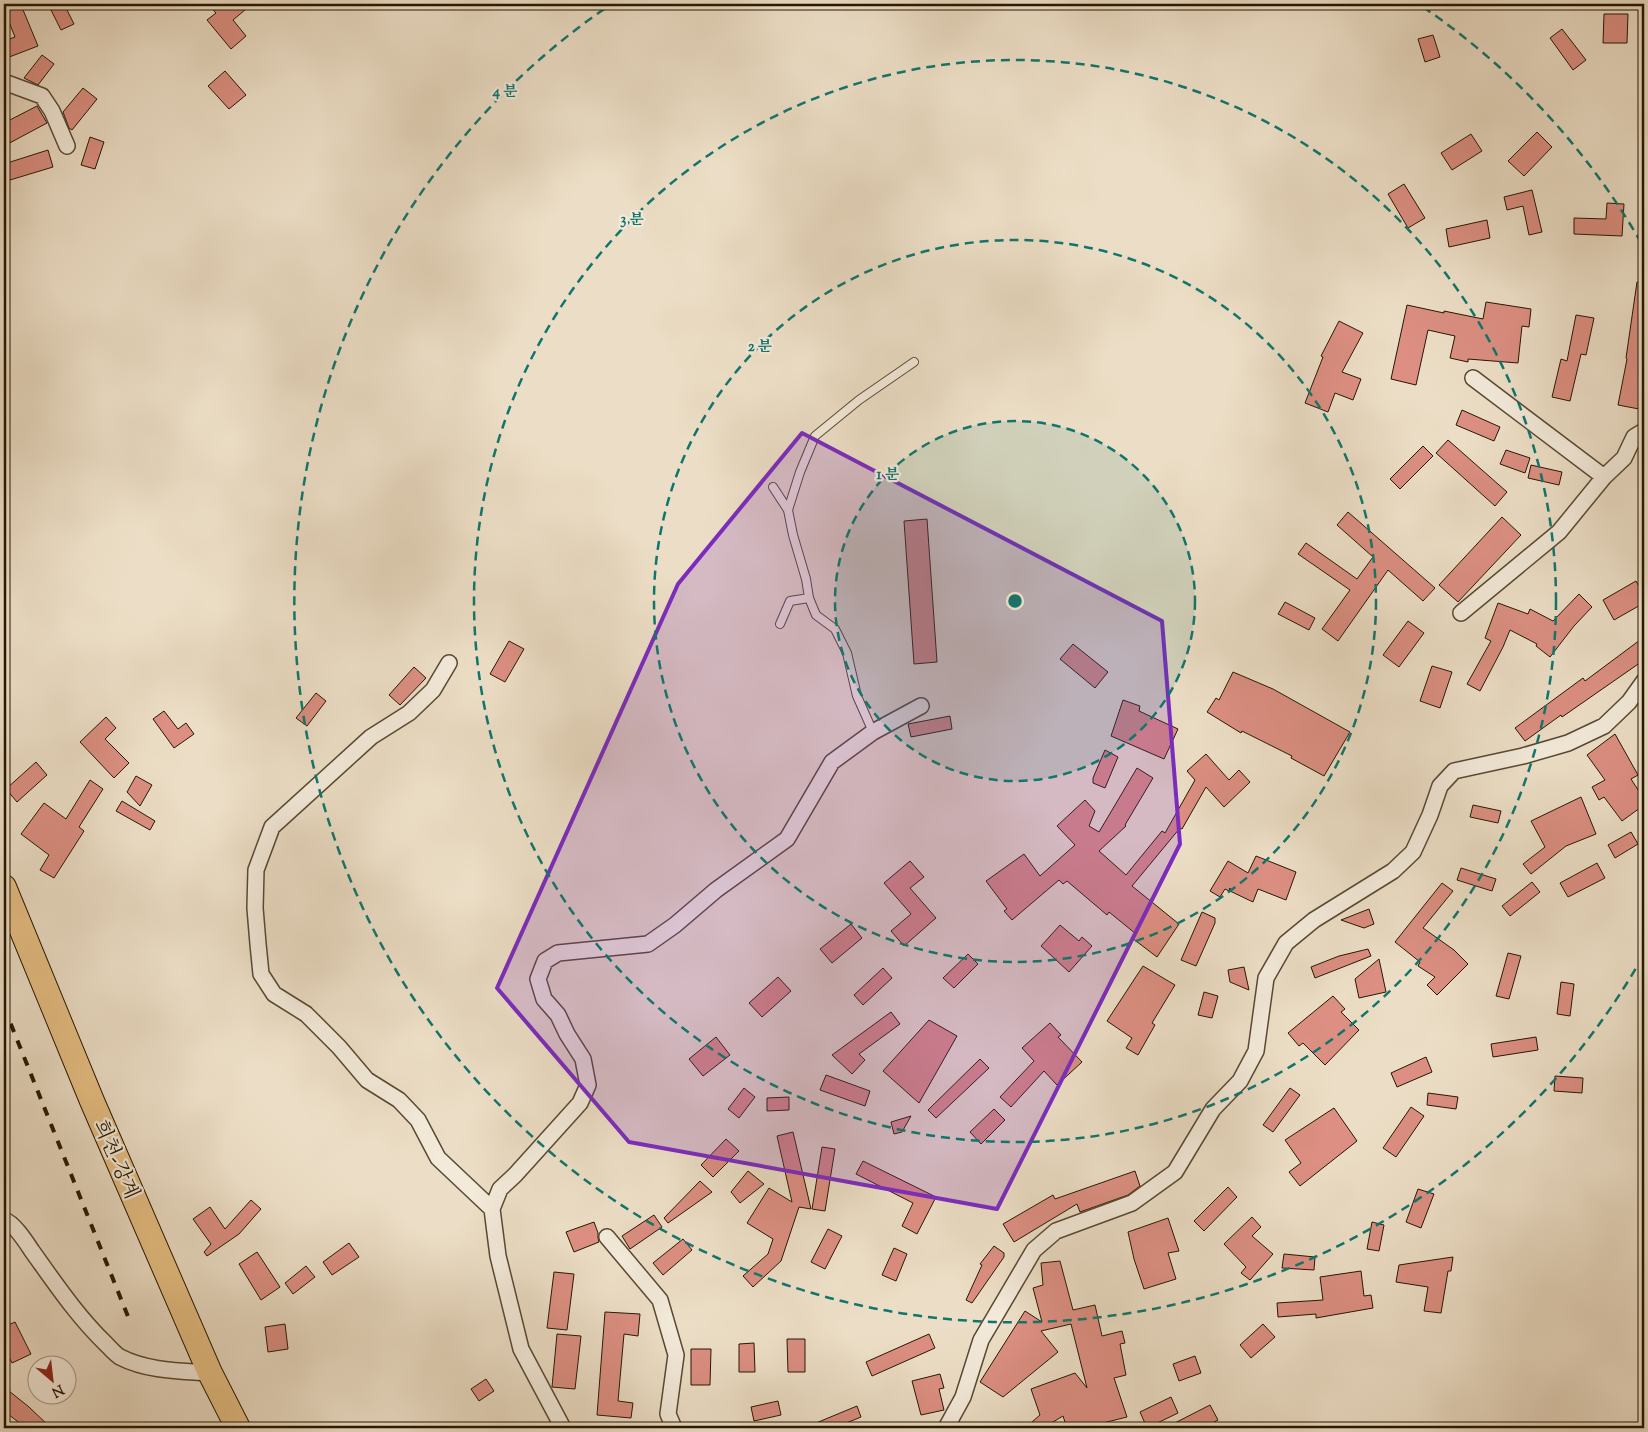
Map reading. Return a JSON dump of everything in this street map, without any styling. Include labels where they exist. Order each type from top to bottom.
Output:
[{"type":"main road","name":"희천-강계","points":[[4,887],[92,1101],[210,1373],[238,1428]]},
{"type":"street","points":[[4,82],[42,96],[52,111],[67,146]]},
{"type":"street","points":[[1473,378],[1604,476]]},
{"type":"street","points":[[1461,613],[1559,532],[1604,476],[1624,458],[1634,436],[1644,431]]},
{"type":"street","points":[[449,663],[433,690],[409,714],[372,737],[272,828],[256,870],[255,908],[257,935],[261,974],[274,994],[306,1014],[339,1047],[367,1080],[399,1100],[418,1120],[438,1158],[492,1209]]},
{"type":"street","points":[[946,1428],[963,1397],[981,1340],[1034,1250],[1056,1231],[1132,1203],[1174,1172],[1213,1109],[1240,1080],[1256,1051],[1266,978],[1286,943],[1314,920],[1393,871],[1413,852],[1430,815],[1440,786],[1454,771],[1523,756],[1568,743],[1604,726],[1629,702],[1644,681]]},
{"type":"street","points":[[562,1428],[521,1349],[498,1256],[492,1209],[500,1189],[576,1109],[588,1085],[583,1059],[567,1034],[558,1015],[544,999],[538,979],[545,961],[558,953],[648,944],[676,925],[716,890],[787,839],[832,762],[873,732],[921,706]]},
{"type":"street","points":[[4,1220],[8,1221],[20,1234],[92,1331],[119,1356],[144,1365],[167,1370],[210,1373]]},
{"type":"street","points":[[607,1237],[660,1300],[676,1355],[668,1414],[674,1428]]},
{"type":"lane","points":[[788,510],[800,472],[815,436],[858,400],[914,362]]},
{"type":"lane","points":[[773,487],[788,510],[793,535],[806,578],[809,598],[816,615],[834,629],[847,653],[857,696],[873,732]]},
{"type":"lane","points":[[780,624],[790,601],[809,598]]},
{"type":"highlighted area","points":[[802,433],[1162,621],[1180,844],[997,1209],[629,1142],[497,988],[678,584]]},
{"type":"building","points":[[48,4],[64,4],[74,24],[61,30]]},
{"type":"building","points":[[208,4],[252,4],[233,20],[246,36],[231,49],[207,20],[216,13]]},
{"type":"building","points":[[21,5],[38,46],[4,59],[4,41],[15,37],[5,12]]},
{"type":"building","points":[[1604,14],[1628,14],[1627,43],[1603,43]]},
{"type":"building","points":[[1562,29],[1586,60],[1573,70],[1550,38]]},
{"type":"building","points":[[1433,35],[1440,57],[1425,62],[1418,39]]},
{"type":"building","points":[[42,55],[54,64],[38,85],[24,78]]},
{"type":"building","points":[[225,71],[246,95],[229,109],[208,86]]},
{"type":"building","points":[[83,88],[97,99],[72,130],[69,128],[63,112]]},
{"type":"building","points":[[37,106],[47,123],[4,146],[4,123]]},
{"type":"building","points":[[1537,132],[1552,147],[1524,176],[1508,161]]},
{"type":"building","points":[[1471,134],[1482,151],[1452,170],[1441,153]]},
{"type":"building","points":[[90,137],[104,142],[95,169],[81,165]]},
{"type":"building","points":[[48,150],[53,167],[10,180],[4,164]]},
{"type":"building","points":[[1404,184],[1425,218],[1408,228],[1388,194]]},
{"type":"building","points":[[1532,190],[1542,232],[1529,235],[1523,206],[1507,210],[1504,197]]},
{"type":"building","points":[[1607,203],[1624,204],[1622,236],[1574,234],[1574,218],[1606,219]]},
{"type":"building","points":[[1487,220],[1490,238],[1449,247],[1446,229]]},
{"type":"building","points":[[1637,282],[1644,283],[1644,379],[1639,409],[1618,405],[1627,359]]},
{"type":"building","points":[[1486,302],[1531,309],[1529,327],[1522,326],[1518,363],[1468,359],[1468,362],[1450,358],[1455,336],[1428,330],[1416,385],[1391,379],[1407,305],[1483,319]]},
{"type":"building","points":[[1576,315],[1594,318],[1586,355],[1581,354],[1570,401],[1552,397],[1561,359],[1567,361]]},
{"type":"building","points":[[1339,321],[1363,333],[1342,372],[1361,379],[1353,400],[1335,393],[1328,412],[1305,403],[1323,357],[1321,356]]},
{"type":"building","points":[[1462,410],[1500,427],[1494,441],[1456,425]]},
{"type":"building","points":[[1448,440],[1507,492],[1495,506],[1436,453]]},
{"type":"building","points":[[1423,446],[1433,456],[1400,489],[1390,479]]},
{"type":"building","points":[[1506,450],[1530,458],[1525,473],[1500,464]]},
{"type":"building","points":[[1531,465],[1562,472],[1559,485],[1528,478]]},
{"type":"building","points":[[1348,512],[1435,588],[1423,601],[1388,570],[1338,641],[1322,629],[1350,590],[1298,554],[1306,543],[1357,579],[1373,557],[1337,525]]},
{"type":"building","points":[[1502,517],[1521,535],[1458,602],[1439,585]]},
{"type":"building","points":[[927,519],[937,662],[914,664],[904,521]]},
{"type":"building","points":[[1636,581],[1644,596],[1644,603],[1614,620],[1603,600]]},
{"type":"building","points":[[1579,594],[1592,607],[1574,626],[1550,657],[1536,646],[1537,644],[1510,630],[1480,691],[1467,684],[1491,641],[1485,638],[1498,603],[1528,614],[1530,609],[1553,621]]},
{"type":"building","points":[[1285,602],[1315,618],[1309,630],[1278,614]]},
{"type":"building","points":[[1408,621],[1424,633],[1399,667],[1383,655]]},
{"type":"building","points":[[1644,637],[1644,660],[1525,741],[1515,728],[1583,678],[1585,681]]},
{"type":"building","points":[[509,641],[524,649],[505,682],[490,674]]},
{"type":"building","points":[[1073,644],[1108,672],[1095,688],[1060,659]]},
{"type":"building","points":[[1432,666],[1452,672],[1440,708],[1420,701]]},
{"type":"building","points":[[414,667],[426,678],[400,705],[389,695]]},
{"type":"building","points":[[1233,672],[1273,689],[1350,732],[1324,776],[1291,758],[1292,756],[1242,731],[1241,733],[1207,712],[1216,698],[1219,700]]},
{"type":"building","points":[[316,693],[326,701],[307,726],[296,718]]},
{"type":"building","points":[[1123,700],[1140,706],[1139,711],[1178,729],[1164,759],[1111,736]]},
{"type":"building","points":[[164,711],[178,729],[186,723],[194,734],[174,748],[153,719]]},
{"type":"building","points":[[950,716],[952,729],[911,737],[908,724]]},
{"type":"building","points":[[106,717],[116,728],[105,739],[129,763],[114,778],[80,742]]},
{"type":"building","points":[[1615,734],[1638,775],[1631,779],[1644,799],[1644,805],[1622,821],[1604,797],[1599,800],[1592,787],[1605,780],[1587,755]]},
{"type":"building","points":[[1105,750],[1118,757],[1105,788],[1093,783],[1093,778]]},
{"type":"building","points":[[1206,754],[1229,780],[1239,770],[1250,782],[1224,807],[1206,787],[1182,829],[1180,828],[1132,886],[1179,924],[1157,957],[1132,938],[1136,934],[1109,912],[1107,915],[1067,881],[1063,884],[1059,880],[1012,920],[1004,911],[1007,909],[986,881],[1024,854],[1040,876],[1075,845],[1057,826],[1085,800],[1095,811],[1089,826],[1099,832],[1137,768],[1153,778],[1126,826],[1099,851],[1126,875],[1162,831],[1165,833],[1195,780],[1187,771]]},
{"type":"building","points":[[36,762],[47,775],[17,802],[6,789]]},
{"type":"building","points":[[136,776],[152,785],[140,806],[127,792]]},
{"type":"building","points":[[90,780],[103,789],[79,827],[84,831],[54,878],[40,870],[49,855],[21,834],[44,803],[66,819]]},
{"type":"building","points":[[1581,797],[1596,834],[1566,846],[1531,874],[1523,864],[1545,847],[1531,821]]},
{"type":"building","points":[[122,801],[155,821],[150,830],[116,811]]},
{"type":"building","points":[[1473,805],[1501,811],[1498,823],[1470,817]]},
{"type":"building","points":[[1631,832],[1638,844],[1615,858],[1608,845]]},
{"type":"building","points":[[1256,856],[1296,872],[1286,900],[1258,889],[1253,902],[1230,891],[1230,888],[1229,891],[1225,889],[1220,897],[1210,891],[1228,861],[1248,873]]},
{"type":"building","points":[[910,861],[924,877],[910,888],[936,918],[904,946],[891,931],[911,914],[884,883]]},
{"type":"building","points":[[1597,863],[1605,878],[1568,897],[1560,883]]},
{"type":"building","points":[[1461,868],[1496,879],[1492,891],[1457,880]]},
{"type":"building","points":[[1532,882],[1540,892],[1510,916],[1502,906]]},
{"type":"building","points":[[1442,883],[1453,891],[1423,928],[1454,950],[1468,964],[1437,995],[1427,985],[1435,977],[1418,966],[1420,962],[1395,942]]},
{"type":"building","points":[[1369,909],[1374,924],[1364,928],[1341,920]]},
{"type":"building","points":[[1202,912],[1215,918],[1215,923],[1196,966],[1181,960]]},
{"type":"building","points":[[851,924],[862,938],[832,963],[820,949]]},
{"type":"building","points":[[1060,925],[1079,941],[1082,937],[1092,946],[1069,972],[1041,946]]},
{"type":"building","points":[[1368,949],[1371,956],[1315,978],[1311,967],[1339,956]]},
{"type":"building","points":[[1508,953],[1521,956],[1509,999],[1496,996]]},
{"type":"building","points":[[968,954],[978,964],[954,988],[943,978]]},
{"type":"building","points":[[1379,959],[1386,992],[1359,998],[1355,979]]},
{"type":"building","points":[[1143,966],[1175,985],[1152,1023],[1155,1025],[1138,1055],[1126,1048],[1132,1038],[1107,1021]]},
{"type":"building","points":[[1244,967],[1249,990],[1230,982],[1228,970]]},
{"type":"building","points":[[883,968],[892,978],[863,1005],[854,995]]},
{"type":"building","points":[[778,977],[791,991],[762,1017],[749,1003]]},
{"type":"building","points":[[1561,982],[1574,984],[1570,1016],[1557,1014]]},
{"type":"building","points":[[1204,992],[1218,996],[1212,1018],[1198,1015]]},
{"type":"building","points":[[1333,996],[1345,1009],[1341,1012],[1359,1030],[1325,1065],[1303,1043],[1299,1046],[1288,1033]]},
{"type":"building","points":[[891,1012],[900,1024],[859,1054],[865,1060],[852,1074],[832,1055]]},
{"type":"building","points":[[929,1020],[957,1036],[919,1103],[883,1071]]},
{"type":"building","points":[[1050,1023],[1061,1035],[1058,1037],[1082,1062],[1057,1085],[1044,1071],[1011,1107],[1000,1097],[1034,1061],[1022,1048]]},
{"type":"building","points":[[716,1037],[730,1055],[703,1076],[689,1059]]},
{"type":"building","points":[[1536,1037],[1538,1050],[1493,1057],[1491,1044]]},
{"type":"building","points":[[1426,1057],[1432,1072],[1397,1087],[1391,1073]]},
{"type":"building","points":[[980,1059],[989,1068],[936,1118],[928,1110]]},
{"type":"building","points":[[826,1075],[870,1091],[865,1106],[820,1090]]},
{"type":"building","points":[[1555,1076],[1583,1078],[1582,1093],[1554,1091]]},
{"type":"building","points":[[744,1088],[755,1097],[739,1118],[728,1109]]},
{"type":"building","points":[[1290,1088],[1300,1095],[1273,1132],[1263,1125]]},
{"type":"building","points":[[1428,1093],[1458,1097],[1456,1109],[1427,1105]]},
{"type":"building","points":[[789,1097],[789,1110],[767,1111],[767,1098]]},
{"type":"building","points":[[1411,1107],[1424,1116],[1396,1157],[1383,1148]]},
{"type":"building","points":[[1334,1108],[1357,1141],[1300,1186],[1289,1172],[1301,1163],[1285,1140]]},
{"type":"building","points":[[994,1109],[1005,1120],[981,1144],[970,1132]]},
{"type":"building","points":[[911,1116],[902,1132],[894,1134],[891,1122]]},
{"type":"building","points":[[793,1132],[811,1209],[799,1207],[781,1261],[753,1287],[743,1276],[768,1254],[773,1239],[747,1223],[769,1188],[792,1202],[777,1136]]},
{"type":"building","points":[[726,1139],[739,1151],[713,1177],[701,1165]]},
{"type":"building","points":[[822,1147],[835,1149],[825,1211],[812,1209]]},
{"type":"building","points":[[863,1161],[936,1197],[917,1234],[902,1226],[913,1203],[856,1174]]},
{"type":"building","points":[[748,1171],[764,1184],[740,1203],[731,1192]]},
{"type":"building","points":[[1135,1171],[1140,1186],[1128,1195],[1080,1212],[1077,1204],[1014,1242],[1003,1224],[1053,1195],[1055,1199]]},
{"type":"building","points":[[700,1181],[712,1192],[668,1223],[664,1218]]},
{"type":"building","points":[[1228,1187],[1237,1197],[1204,1231],[1194,1221]]},
{"type":"building","points":[[1418,1189],[1434,1194],[1421,1228],[1406,1222]]},
{"type":"building","points":[[251,1200],[261,1209],[239,1234],[207,1256],[204,1252],[211,1244],[193,1219],[210,1207],[225,1229]]},
{"type":"building","points":[[654,1215],[662,1227],[630,1249],[622,1236]]},
{"type":"building","points":[[1252,1217],[1261,1227],[1252,1236],[1273,1254],[1250,1280],[1241,1273],[1246,1267],[1224,1244]]},
{"type":"building","points":[[1168,1218],[1179,1251],[1168,1253],[1176,1279],[1144,1289],[1134,1259],[1128,1232]]},
{"type":"building","points":[[594,1222],[599,1242],[574,1252],[566,1232]]},
{"type":"building","points":[[1372,1222],[1384,1225],[1379,1251],[1367,1249]]},
{"type":"building","points":[[828,1229],[842,1236],[825,1269],[811,1262]]},
{"type":"building","points":[[683,1239],[692,1250],[663,1275],[653,1263]]},
{"type":"building","points":[[349,1243],[359,1257],[332,1275],[323,1262]]},
{"type":"building","points":[[994,1246],[1004,1253],[1004,1257],[972,1303],[966,1300],[982,1265],[980,1264]]},
{"type":"building","points":[[894,1248],[907,1254],[896,1281],[882,1275]]},
{"type":"building","points":[[257,1252],[280,1287],[261,1300],[239,1264]]},
{"type":"building","points":[[1284,1254],[1315,1257],[1314,1270],[1282,1268]]},
{"type":"building","points":[[1453,1257],[1451,1271],[1448,1271],[1441,1313],[1424,1311],[1428,1287],[1396,1282],[1399,1265]]},
{"type":"building","points":[[1060,1261],[1073,1310],[1095,1305],[1102,1336],[1122,1331],[1125,1343],[1120,1344],[1126,1375],[1114,1378],[1127,1417],[1095,1425],[1096,1428],[1067,1428],[1063,1416],[1043,1428],[1025,1428],[1040,1415],[1031,1389],[1075,1373],[1087,1388],[1071,1324],[1041,1331],[1058,1352],[1003,1397],[980,1382],[1025,1311],[1042,1322],[1033,1288],[1043,1285],[1041,1263]]},
{"type":"building","points":[[306,1266],[315,1277],[293,1294],[285,1283]]},
{"type":"building","points":[[1361,1271],[1364,1296],[1371,1295],[1373,1308],[1316,1318],[1316,1314],[1278,1317],[1277,1303],[1323,1300],[1320,1277]]},
{"type":"building","points":[[554,1272],[574,1274],[567,1330],[547,1328]]},
{"type":"building","points":[[605,1312],[640,1314],[638,1336],[624,1334],[618,1401],[633,1403],[631,1418],[597,1415]]},
{"type":"building","points":[[15,1322],[31,1354],[12,1363],[4,1347],[4,1327]]},
{"type":"building","points":[[285,1324],[288,1349],[268,1352],[265,1327]]},
{"type":"building","points":[[1263,1324],[1275,1337],[1251,1358],[1240,1345]]},
{"type":"building","points":[[557,1334],[581,1336],[575,1389],[552,1387]]},
{"type":"building","points":[[929,1334],[935,1348],[872,1376],[866,1362]]},
{"type":"building","points":[[787,1339],[805,1339],[805,1372],[788,1372]]},
{"type":"building","points":[[754,1343],[755,1372],[739,1372],[739,1344]]},
{"type":"building","points":[[691,1349],[711,1349],[710,1385],[691,1385]]},
{"type":"building","points":[[1195,1356],[1201,1373],[1179,1381],[1173,1364]]},
{"type":"building","points":[[940,1374],[944,1388],[939,1389],[944,1410],[921,1415],[912,1381]]},
{"type":"building","points":[[486,1379],[494,1391],[479,1401],[471,1389]]},
{"type":"building","points":[[4,1387],[51,1428],[26,1428],[4,1411]]},
{"type":"building","points":[[1171,1397],[1178,1413],[1147,1428],[1140,1412]]},
{"type":"building","points":[[778,1401],[781,1415],[754,1421],[751,1407]]},
{"type":"building","points":[[1210,1405],[1218,1420],[1203,1428],[1165,1428]]},
{"type":"building","points":[[857,1406],[861,1417],[834,1428],[804,1428]]},
{"type":"railway","points":[[4,1007],[131,1324]]}]
